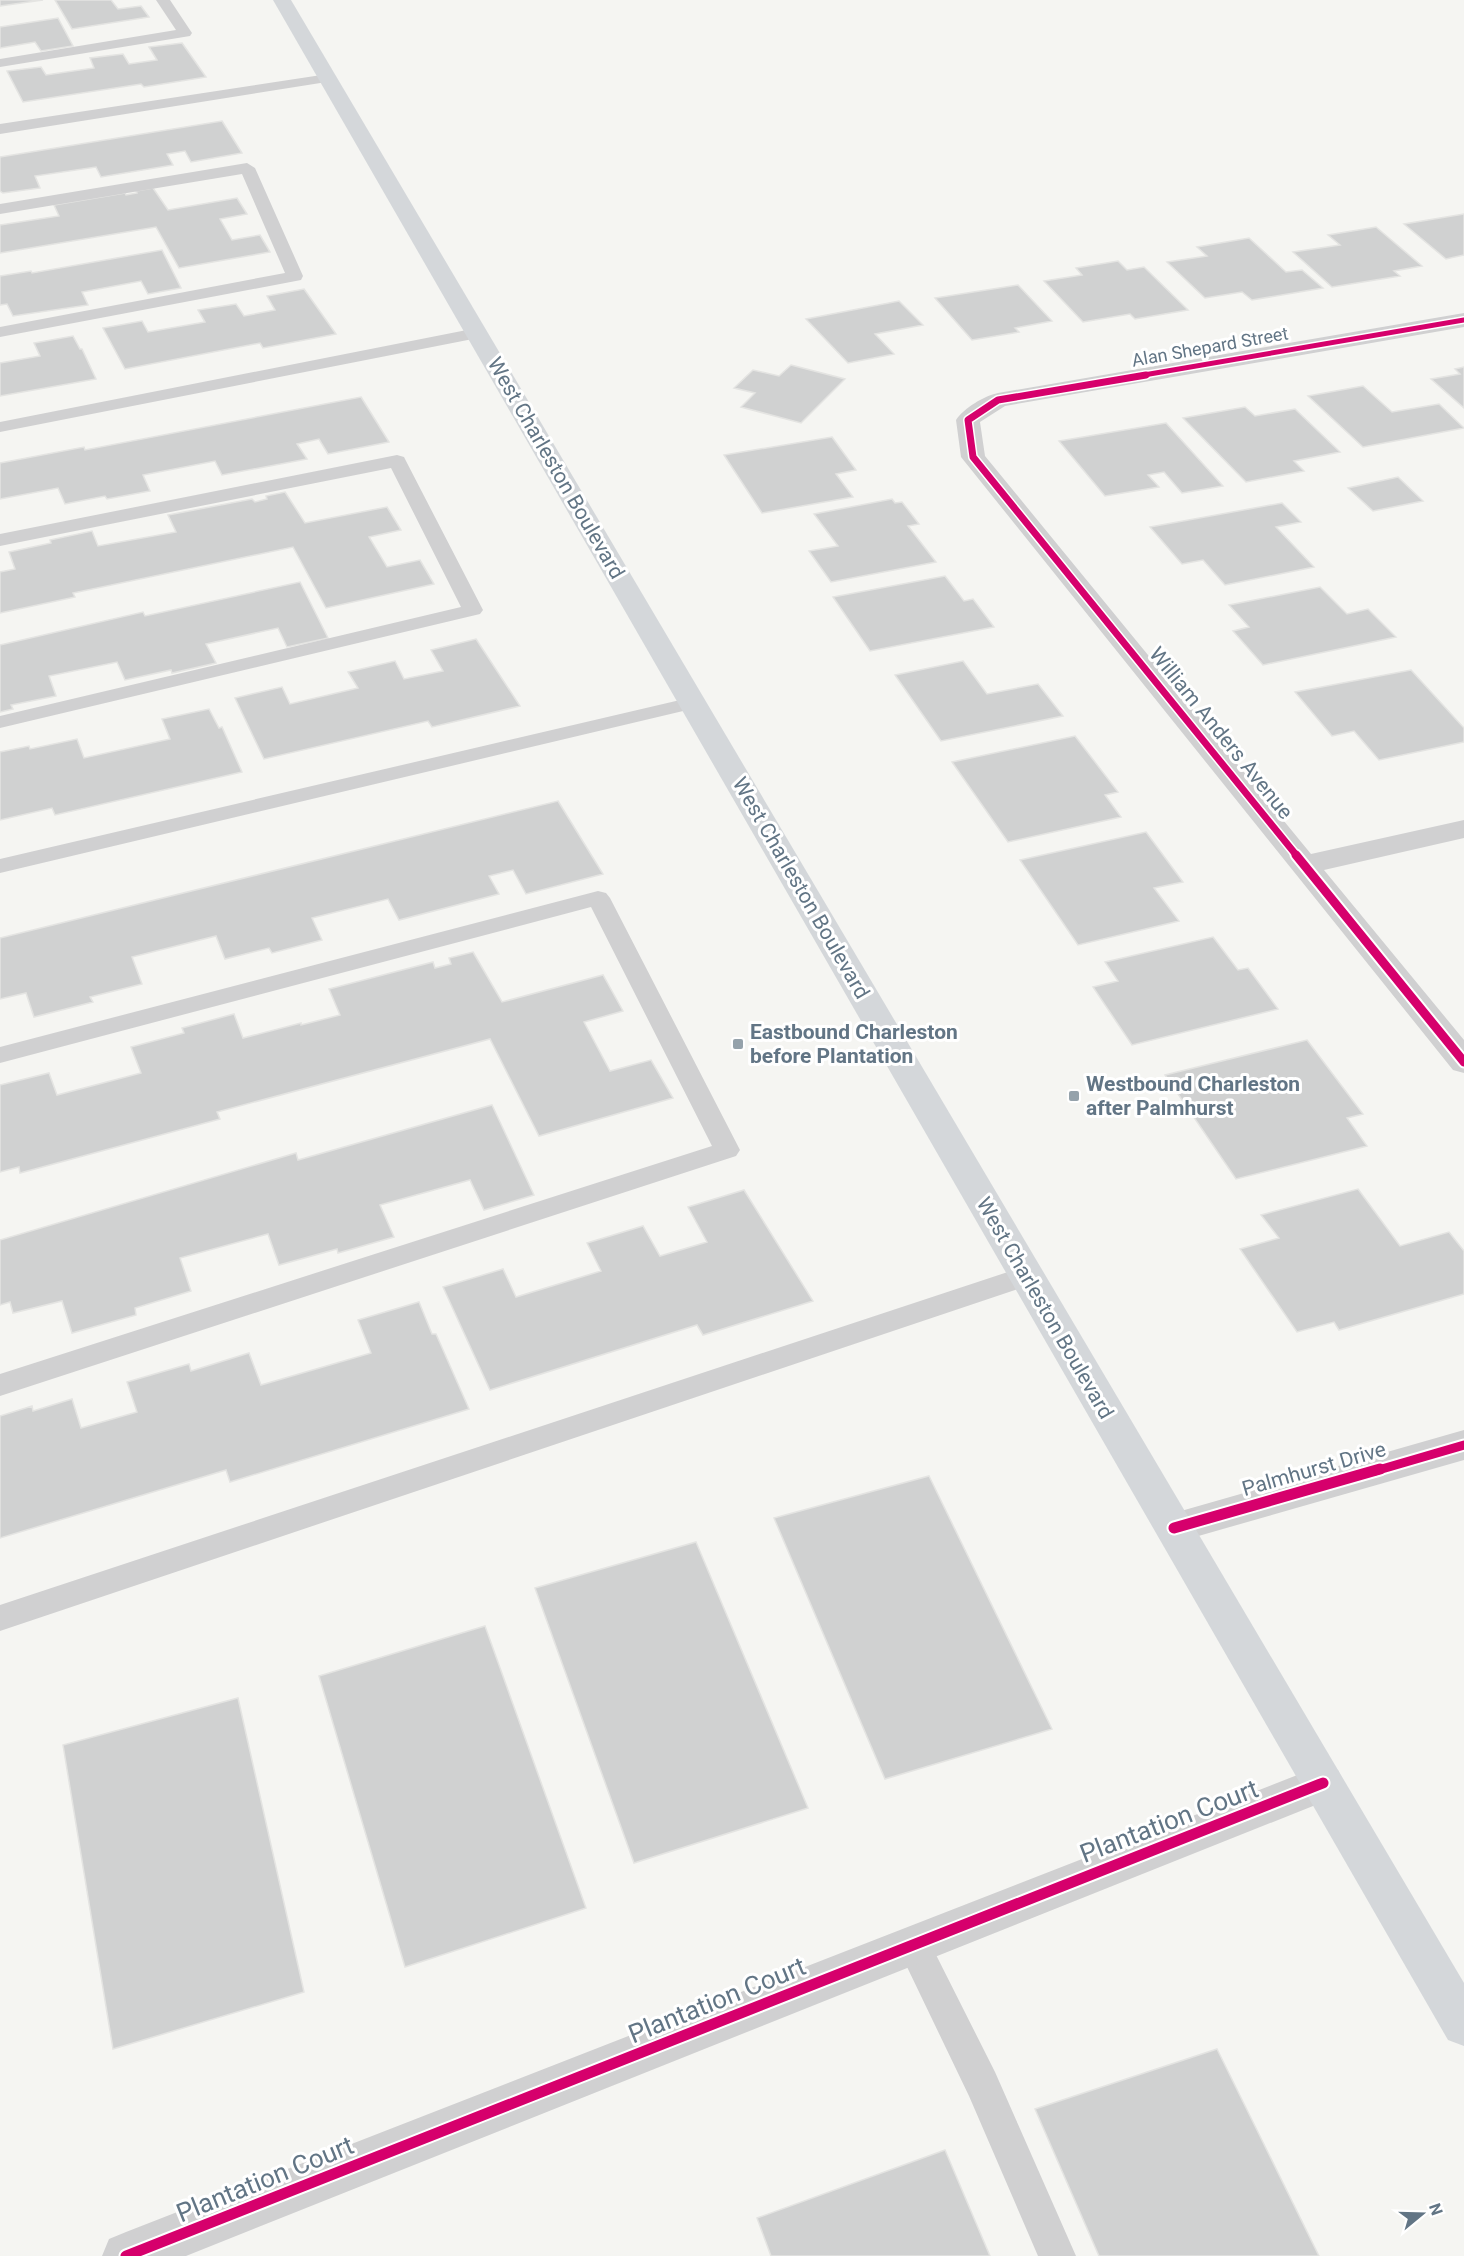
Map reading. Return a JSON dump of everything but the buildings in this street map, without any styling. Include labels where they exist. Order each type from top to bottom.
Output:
[{"type":"main road","name":"West Charleston Boulevard","points":[[282,0],[1464,2025]]},
{"type":"street","name":"Alan Shepard Street","points":[[968,420],[998,400],[1464,320]]},
{"type":"street","name":"William Anders Avenue","points":[[968,420],[973,457],[1464,1062]]},
{"type":"street","points":[[1305,865],[1464,829]]},
{"type":"street","name":"Palmhurst Drive","points":[[1174,1528],[1464,1445]]},
{"type":"street","name":"Plantation Court","points":[[126,2256],[1323,1783]]},
{"type":"lane","points":[[0,63],[185,33],[163,0]]},
{"type":"lane","points":[[0,129],[328,78]]},
{"type":"lane","points":[[0,209],[247,168],[295,276],[0,332]]},
{"type":"lane","points":[[0,427],[477,333]]},
{"type":"lane","points":[[0,540],[397,460],[473,610],[0,722]]},
{"type":"lane","points":[[0,866],[693,703]]},
{"type":"lane","points":[[0,1055],[598,898],[727,1149],[0,1384]]},
{"type":"lane","points":[[0,1618],[1026,1276]]},
{"type":"lane","points":[[913,1944],[982,2084],[1057,2256]]},
{"type":"cycle path","points":[[1464,320],[998,400],[968,420],[973,457],[1464,1062]]},
{"type":"cycle path","points":[[1174,1528],[1464,1445]]},
{"type":"cycle path","points":[[126,2256],[1323,1783]]},
{"type":"place","name":"Eastbound Charleston before Plantation","points":[[738,1044]]},
{"type":"place","name":"Westbound Charleston after Palmhurst","points":[[1074,1096]]}]
